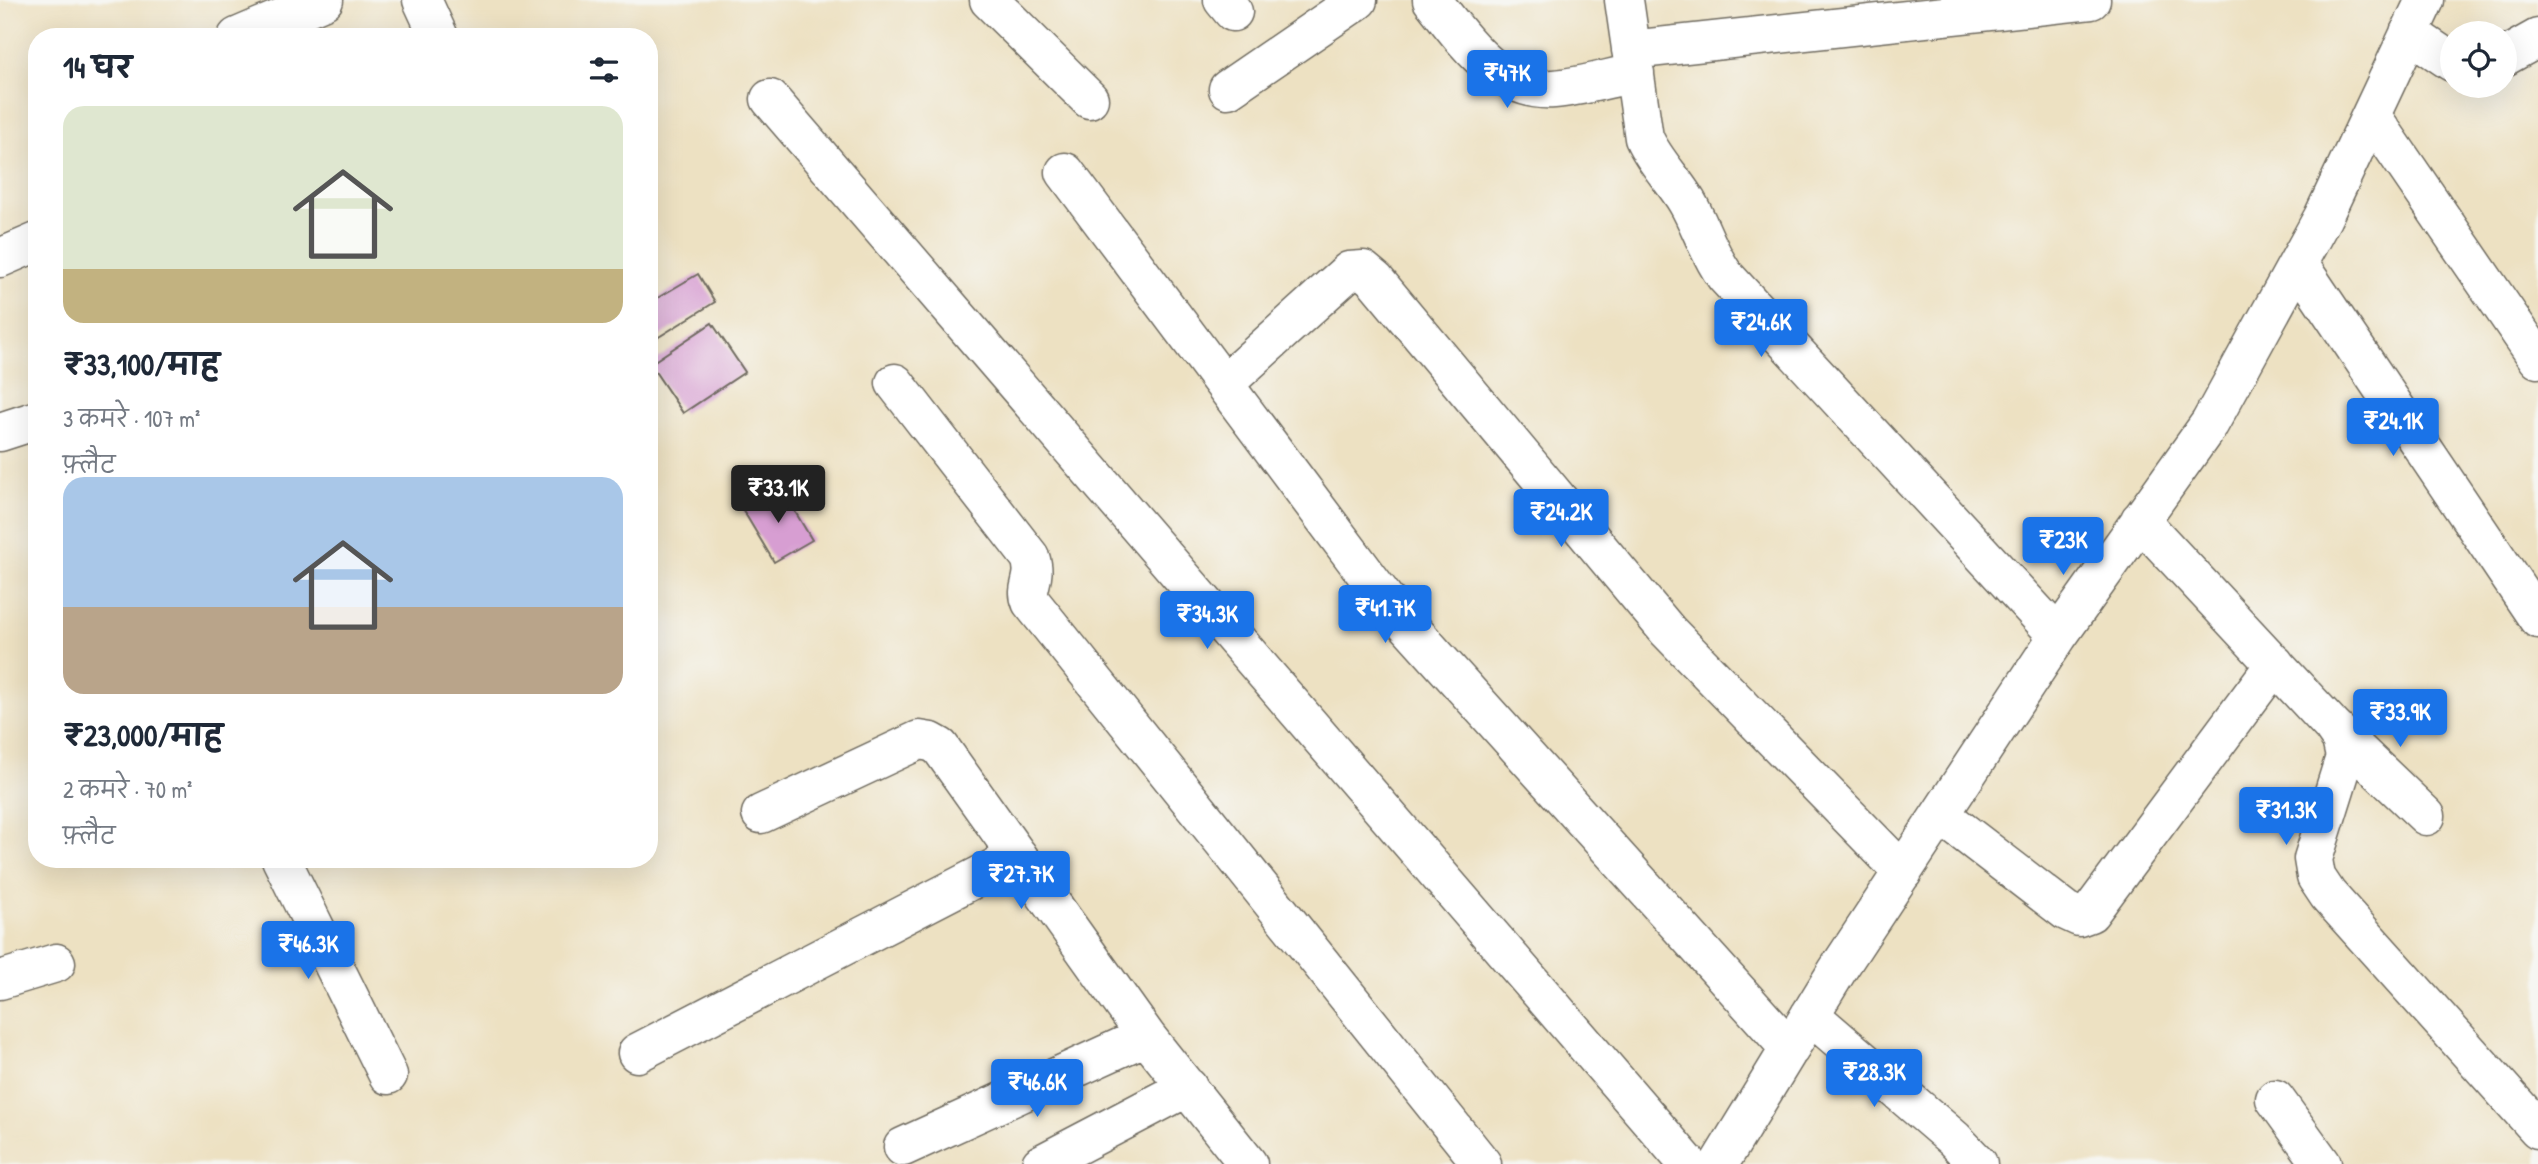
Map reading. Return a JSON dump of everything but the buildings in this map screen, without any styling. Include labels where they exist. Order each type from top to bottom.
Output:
[{"type":"street","points":[[258,28],[324,0]]},
{"type":"street","points":[[422,0],[435,28]]},
{"type":"street","points":[[989,0],[1089,99]]},
{"type":"street","points":[[1228,89],[1358,0]]},
{"type":"street","points":[[1432,0],[1479,57],[1504,76],[1526,86],[1553,89],[1633,62],[2091,0]]},
{"type":"street","points":[[1624,0],[1644,138],[1650,151],[1689,205],[1715,263],[1724,276],[2058,636]]},
{"type":"street","points":[[1719,1164],[1810,1015],[2058,636],[2210,423],[2323,217],[2417,17],[2440,47]]},
{"type":"street","points":[[2517,50],[2538,38]]},
{"type":"street","points":[[770,99],[1688,1164]]},
{"type":"street","points":[[2371,115],[2538,359]]},
{"type":"street","points":[[1065,172],[1387,602],[1790,1049]]},
{"type":"street","points":[[0,257],[28,246]]},
{"type":"street","points":[[2298,263],[2538,620]]},
{"type":"street","points":[[1224,384],[1349,271],[1363,270],[1668,631],[1903,872]]},
{"type":"street","points":[[895,383],[1030,557],[1035,570],[1028,595],[1031,602],[1482,1164]]},
{"type":"street","points":[[0,432],[28,423]]},
{"type":"street","points":[[2140,520],[2332,726],[2426,816]]},
{"type":"street","points":[[1941,815],[2066,911],[2079,917],[2090,913],[2274,664]]},
{"type":"street","points":[[2332,726],[2341,739],[2345,757],[2313,859],[2316,877],[2328,895],[2538,1129]]},
{"type":"street","points":[[761,814],[919,740],[940,747],[1146,1036],[1248,1164]]},
{"type":"street","points":[[637,1053],[1018,856]]},
{"type":"street","points":[[285,868],[388,1075]]},
{"type":"street","points":[[0,980],[57,963]]},
{"type":"street","points":[[1810,1015],[1954,1139],[1979,1164]]},
{"type":"street","points":[[903,1147],[1146,1036]]},
{"type":"street","points":[[1041,1164],[1188,1087]]},
{"type":"street","points":[[2275,1099],[2322,1164]]}]
